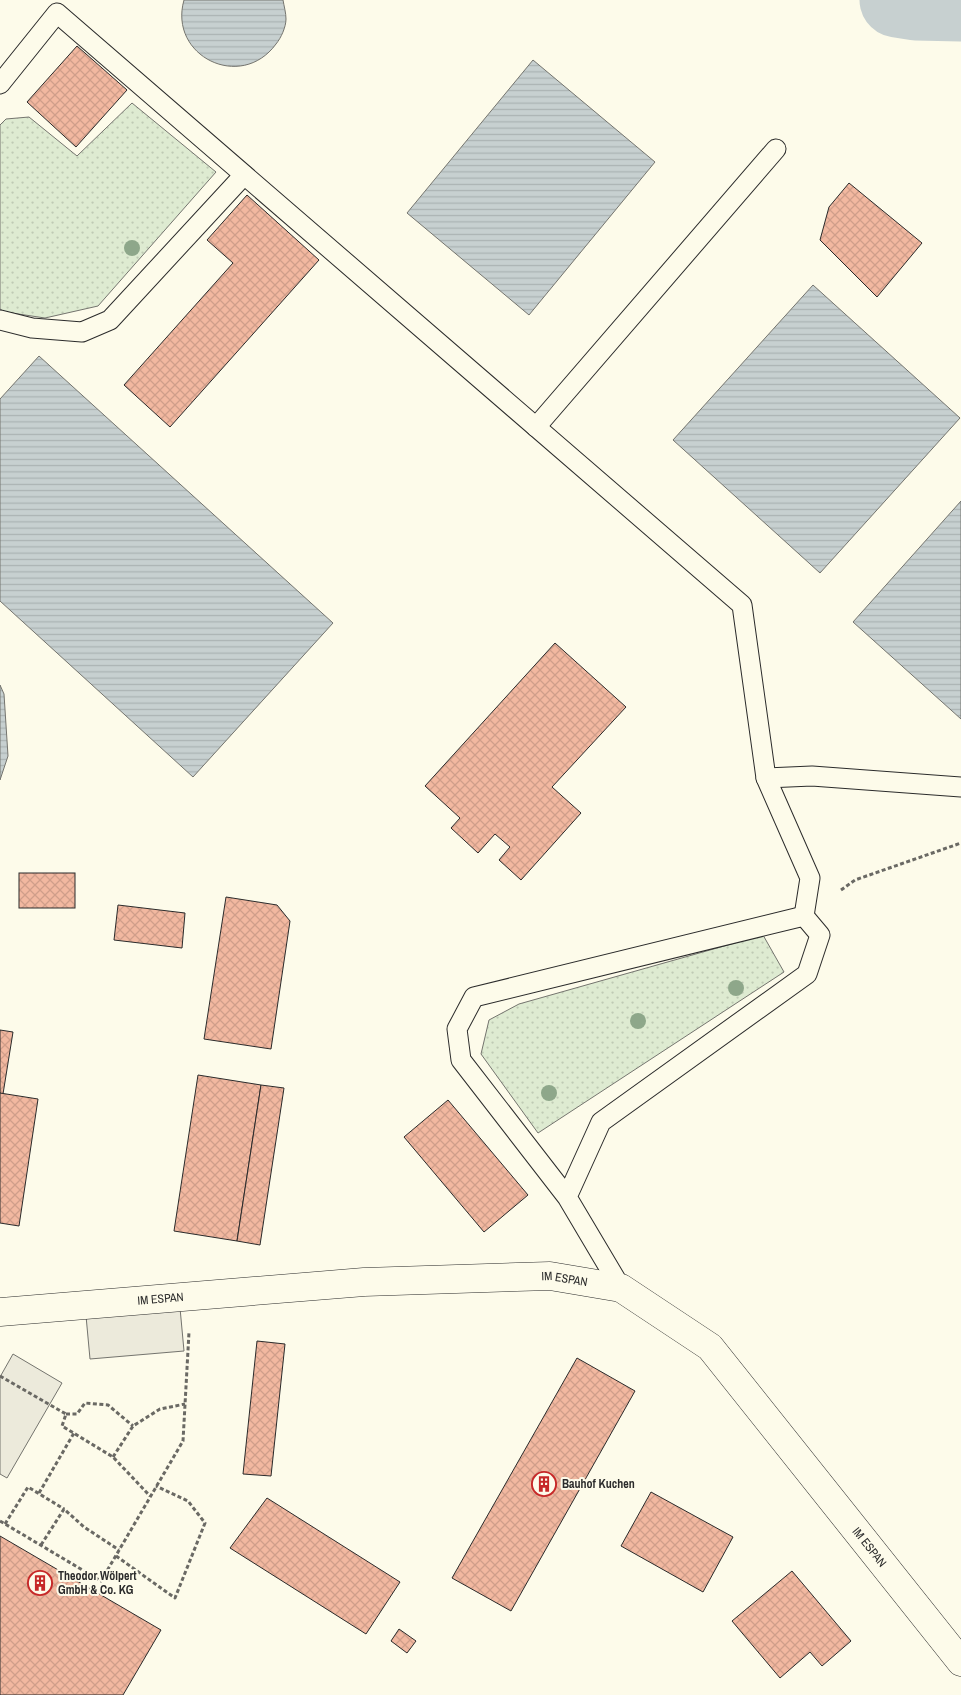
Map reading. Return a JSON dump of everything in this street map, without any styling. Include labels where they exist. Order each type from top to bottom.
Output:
[{"type":"street","name":"IM ESPAN","points":[[0,1312],[364,1282],[550,1276],[621,1288],[710,1347],[961,1662]]},
{"type":"lane","points":[[0,84],[57,13],[742,605],[766,778],[810,878],[804,916],[820,935],[807,974],[601,1122],[567,1198]]},
{"type":"lane","points":[[536,427],[776,148]]},
{"type":"lane","points":[[0,320],[32,328],[82,332],[110,320],[244,175]]},
{"type":"lane","points":[[766,778],[812,776],[961,787]]},
{"type":"lane","points":[[621,1288],[567,1198],[461,1060],[457,1029],[474,997],[804,916]]},
{"type":"path","points":[[804,916],[855,880],[961,843]]},
{"type":"path","points":[[0,1521],[101,1581],[183,1441],[191,1296]]},
{"type":"path","points":[[0,1376],[66,1414],[77,1414],[85,1403],[108,1405],[133,1426]]},
{"type":"path","points":[[113,1457],[133,1426],[160,1409],[185,1404]]},
{"type":"path","points":[[66,1414],[62,1426],[113,1457],[150,1496]]},
{"type":"path","points":[[39,1493],[74,1433]]},
{"type":"path","points":[[116,1556],[175,1598],[204,1523],[188,1501],[156,1486]]},
{"type":"path","points":[[5,1524],[28,1487],[64,1509],[84,1527],[119,1550]]},
{"type":"path","points":[[40,1545],[64,1509]]},
{"type":"green space","points":[[132,103],[216,172],[98,306],[45,318],[5,312],[0,309],[0,125],[6,119],[29,117],[77,156]]},
{"type":"green space","points":[[763,935],[784,972],[538,1133],[481,1054],[489,1020],[519,1004]]},
{"type":"shaded area","points":[[184,0],[283,0],[286,17],[285,25],[278,42],[261,58],[245,65],[227,66],[211,61],[197,51],[187,37],[182,20]]},
{"type":"shaded area","points":[[533,60],[655,162],[529,315],[407,213]]},
{"type":"shaded area","points":[[813,285],[960,418],[820,573],[673,440]]},
{"type":"shaded area","points":[[39,356],[333,623],[193,777],[0,601],[0,399]]},
{"type":"shaded area","points":[[961,501],[961,719],[853,622]]},
{"type":"shaded area","points":[[0,685],[4,694],[8,756],[0,780]]},
{"type":"shaded area","points":[[179,1297],[184,1351],[90,1359],[85,1305]]},
{"type":"shaded area","points":[[13,1354],[62,1383],[7,1478],[0,1474],[0,1377]]},
{"type":"building","points":[[77,46],[127,90],[76,147],[27,102]]},
{"type":"building","points":[[849,183],[922,243],[877,297],[820,240],[829,207]]},
{"type":"building","points":[[247,195],[319,260],[170,427],[124,385],[233,263],[207,240]]},
{"type":"building","points":[[555,643],[626,707],[552,787],[581,813],[521,880],[499,860],[510,847],[495,834],[478,853],[451,828],[460,818],[425,786]]},
{"type":"building","points":[[19,873],[75,873],[75,908],[19,908]]},
{"type":"building","points":[[226,897],[277,905],[290,921],[271,1049],[204,1039]]},
{"type":"building","points":[[118,905],[185,913],[182,948],[114,940]]},
{"type":"building","points":[[0,1030],[13,1032],[3,1094],[0,1093]]},
{"type":"building","points":[[198,1075],[261,1085],[237,1241],[174,1231]]},
{"type":"building","points":[[261,1085],[284,1088],[260,1245],[237,1241]]},
{"type":"building","points":[[0,1093],[38,1099],[19,1226],[0,1223]]},
{"type":"building","points":[[448,1100],[528,1195],[484,1232],[404,1137]]},
{"type":"building","points":[[257,1341],[285,1344],[271,1476],[243,1474]]},
{"type":"building","name":"Bauhof Kuchen","points":[[577,1358],[635,1391],[511,1611],[452,1578]]},
{"type":"building","points":[[651,1492],[733,1537],[703,1592],[621,1546]]},
{"type":"building","points":[[267,1498],[400,1582],[366,1634],[230,1548]]},
{"type":"building","name":"Theodor Wölpert GmbH & Co. KG","points":[[0,1536],[161,1630],[123,1695],[0,1695]]},
{"type":"building","points":[[792,1571],[851,1641],[822,1666],[810,1652],[780,1678],[732,1621]]},
{"type":"building","points":[[399,1629],[416,1641],[407,1653],[391,1641]]},
{"type":"waterway","points":[[897,0],[916,3],[961,4]]},
{"type":"place","name":"Bauhof Kuchen","points":[[544,1484]]},
{"type":"place","name":"Theodor Wölpert GmbH & Co. KG","points":[[40,1583]]}]
